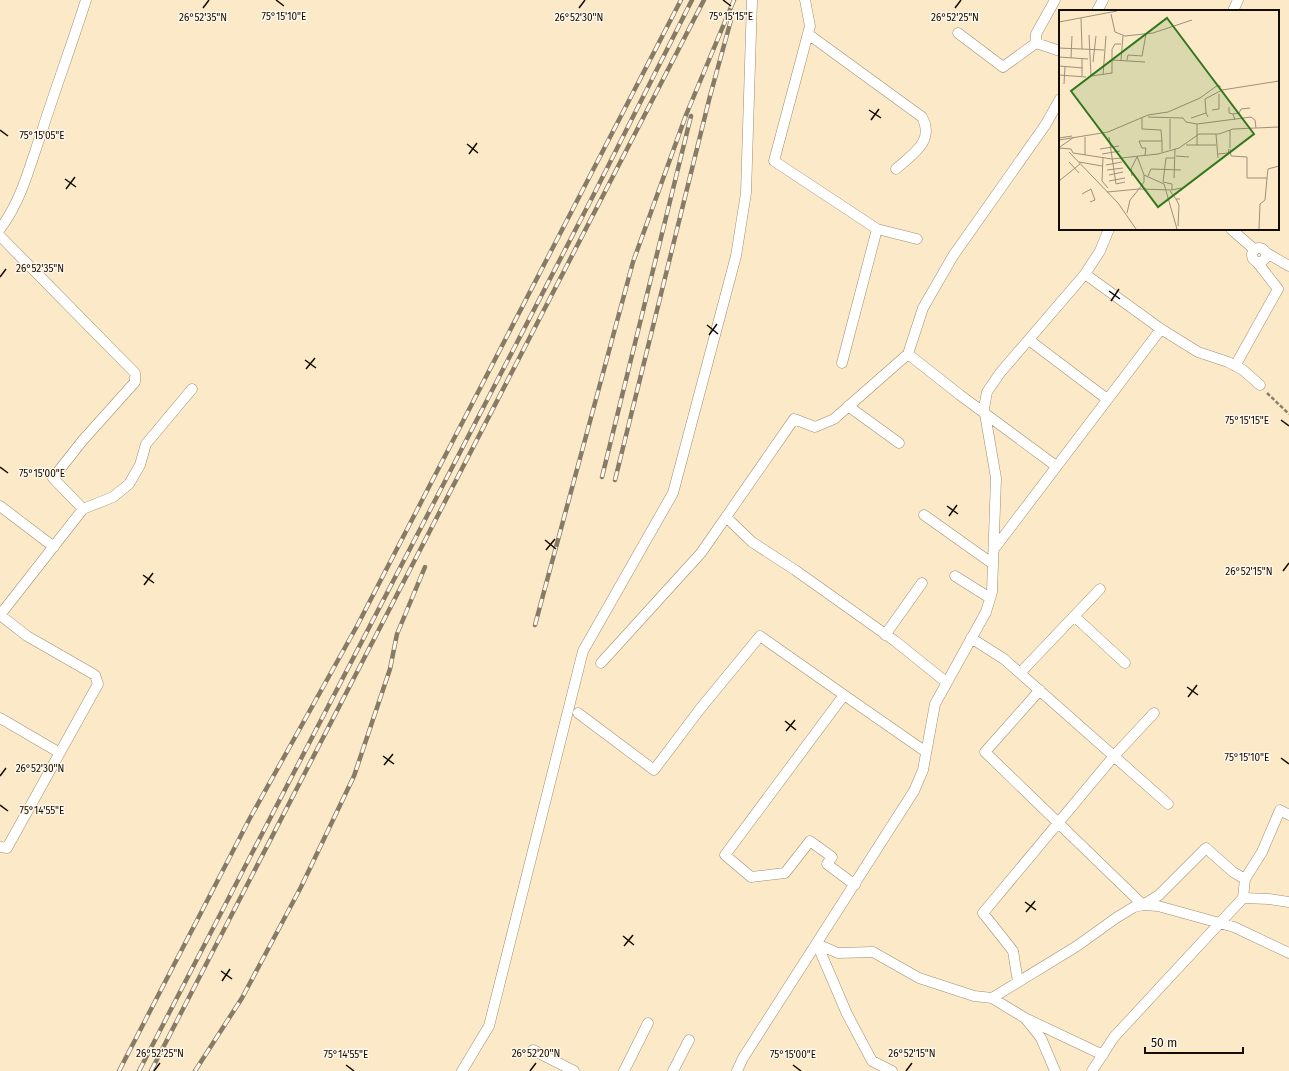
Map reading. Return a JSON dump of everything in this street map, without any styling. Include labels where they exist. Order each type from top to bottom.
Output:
[{"type":"street","points":[[0,229],[9,217],[29,175],[37,145],[86,0]]},
{"type":"street","points":[[462,1071],[489,1026],[583,651],[674,493],[736,256],[746,194],[752,0]]},
{"type":"street","points":[[805,0],[810,26],[774,160],[877,229],[917,240]]},
{"type":"street","points":[[1036,43],[1036,34],[1055,0]]},
{"type":"street","points":[[1098,10],[1103,0]]},
{"type":"street","points":[[1233,10],[1238,0]]},
{"type":"street","points":[[958,33],[1003,67],[1036,43]]},
{"type":"street","points":[[808,34],[922,117],[927,126],[927,137],[916,151],[896,170]]},
{"type":"street","points":[[1036,43],[1059,51]]},
{"type":"street","points":[[601,663],[701,553],[794,419],[815,427],[834,418],[908,354],[923,308],[953,256],[1046,124],[1059,101]]},
{"type":"street","points":[[842,364],[877,229]]},
{"type":"street","points":[[737,1071],[743,1058],[914,791],[922,770],[935,704],[986,612],[990,598],[994,549],[996,478],[984,408],[987,392],[1000,374],[1085,274],[1100,252],[1110,230]]},
{"type":"street","points":[[1232,230],[1260,251],[1289,266]]},
{"type":"street","points":[[0,236],[135,373],[135,382],[82,440],[53,478],[83,509]]},
{"type":"street","points":[[1235,366],[1278,289],[1257,262],[1261,262],[1265,259],[1260,251]]},
{"type":"street","points":[[1085,274],[1161,329],[1198,352],[1243,370],[1260,385]]},
{"type":"street","points":[[994,549],[1161,329]]},
{"type":"street","points":[[1029,340],[1107,399]]},
{"type":"street","points":[[908,354],[985,414],[1056,466]]},
{"type":"street","points":[[0,847],[7,848],[98,684],[95,675],[27,636],[0,615],[83,509],[114,498],[129,484],[140,466],[146,444],[192,389]]},
{"type":"street","points":[[848,406],[899,443]]},
{"type":"street","points":[[0,506],[54,547]]},
{"type":"street","points":[[924,515],[993,564]]},
{"type":"street","points":[[726,517],[752,542],[795,570],[885,635],[946,682]]},
{"type":"street","points":[[955,576],[990,598]]},
{"type":"street","points":[[885,635],[922,583]]},
{"type":"street","points":[[1020,673],[1100,588]]},
{"type":"street","points":[[1074,616],[1125,662]]},
{"type":"street","points":[[578,713],[654,770],[700,709],[760,636],[926,752]]},
{"type":"street","points":[[971,638],[1004,659],[1168,804]]},
{"type":"street","points":[[1040,690],[985,752],[1143,905]]},
{"type":"street","points":[[844,695],[725,855],[751,877],[785,873],[810,841],[832,857],[827,864],[855,885]]},
{"type":"street","points":[[1018,982],[1013,952],[983,913],[1114,756],[1154,713]]},
{"type":"street","points":[[0,718],[60,753]]},
{"type":"street","points":[[1092,1071],[1114,1037],[1222,924],[1243,898],[1245,879],[1262,852],[1280,810],[1289,816]]},
{"type":"street","points":[[1143,905],[1159,895],[1206,848],[1233,872],[1245,879]]},
{"type":"street","points":[[1243,898],[1269,898],[1289,902]]},
{"type":"street","points":[[992,998],[1077,946],[1134,907],[1143,905],[1158,906],[1234,927],[1289,954]]},
{"type":"street","points":[[817,944],[838,953],[872,952],[919,978],[974,996],[992,998],[1025,1018],[1103,1055]]},
{"type":"street","points":[[817,944],[847,1014],[872,1061],[892,1071]]},
{"type":"street","points":[[1025,1018],[1041,1038],[1056,1071]]},
{"type":"street","points":[[624,1071],[648,1023]]},
{"type":"street","points":[[673,1071],[689,1040]]},
{"type":"street","points":[[533,1050],[574,1071]]},
{"type":"path","points":[[1260,385],[1289,414]]},
{"type":"railway","points":[[119,1071],[250,818],[357,626],[681,0]]},
{"type":"railway","points":[[139,1071],[594,194],[692,0]]},
{"type":"railway","points":[[151,1071],[704,0]]},
{"type":"railway","points":[[535,625],[633,262],[686,115],[734,0]]},
{"type":"railway","points":[[615,480],[710,96],[731,20]]},
{"type":"railway","points":[[602,477],[691,116]]},
{"type":"railway","points":[[195,1071],[242,998],[301,887],[354,776],[390,669],[397,634],[425,567]]}]
